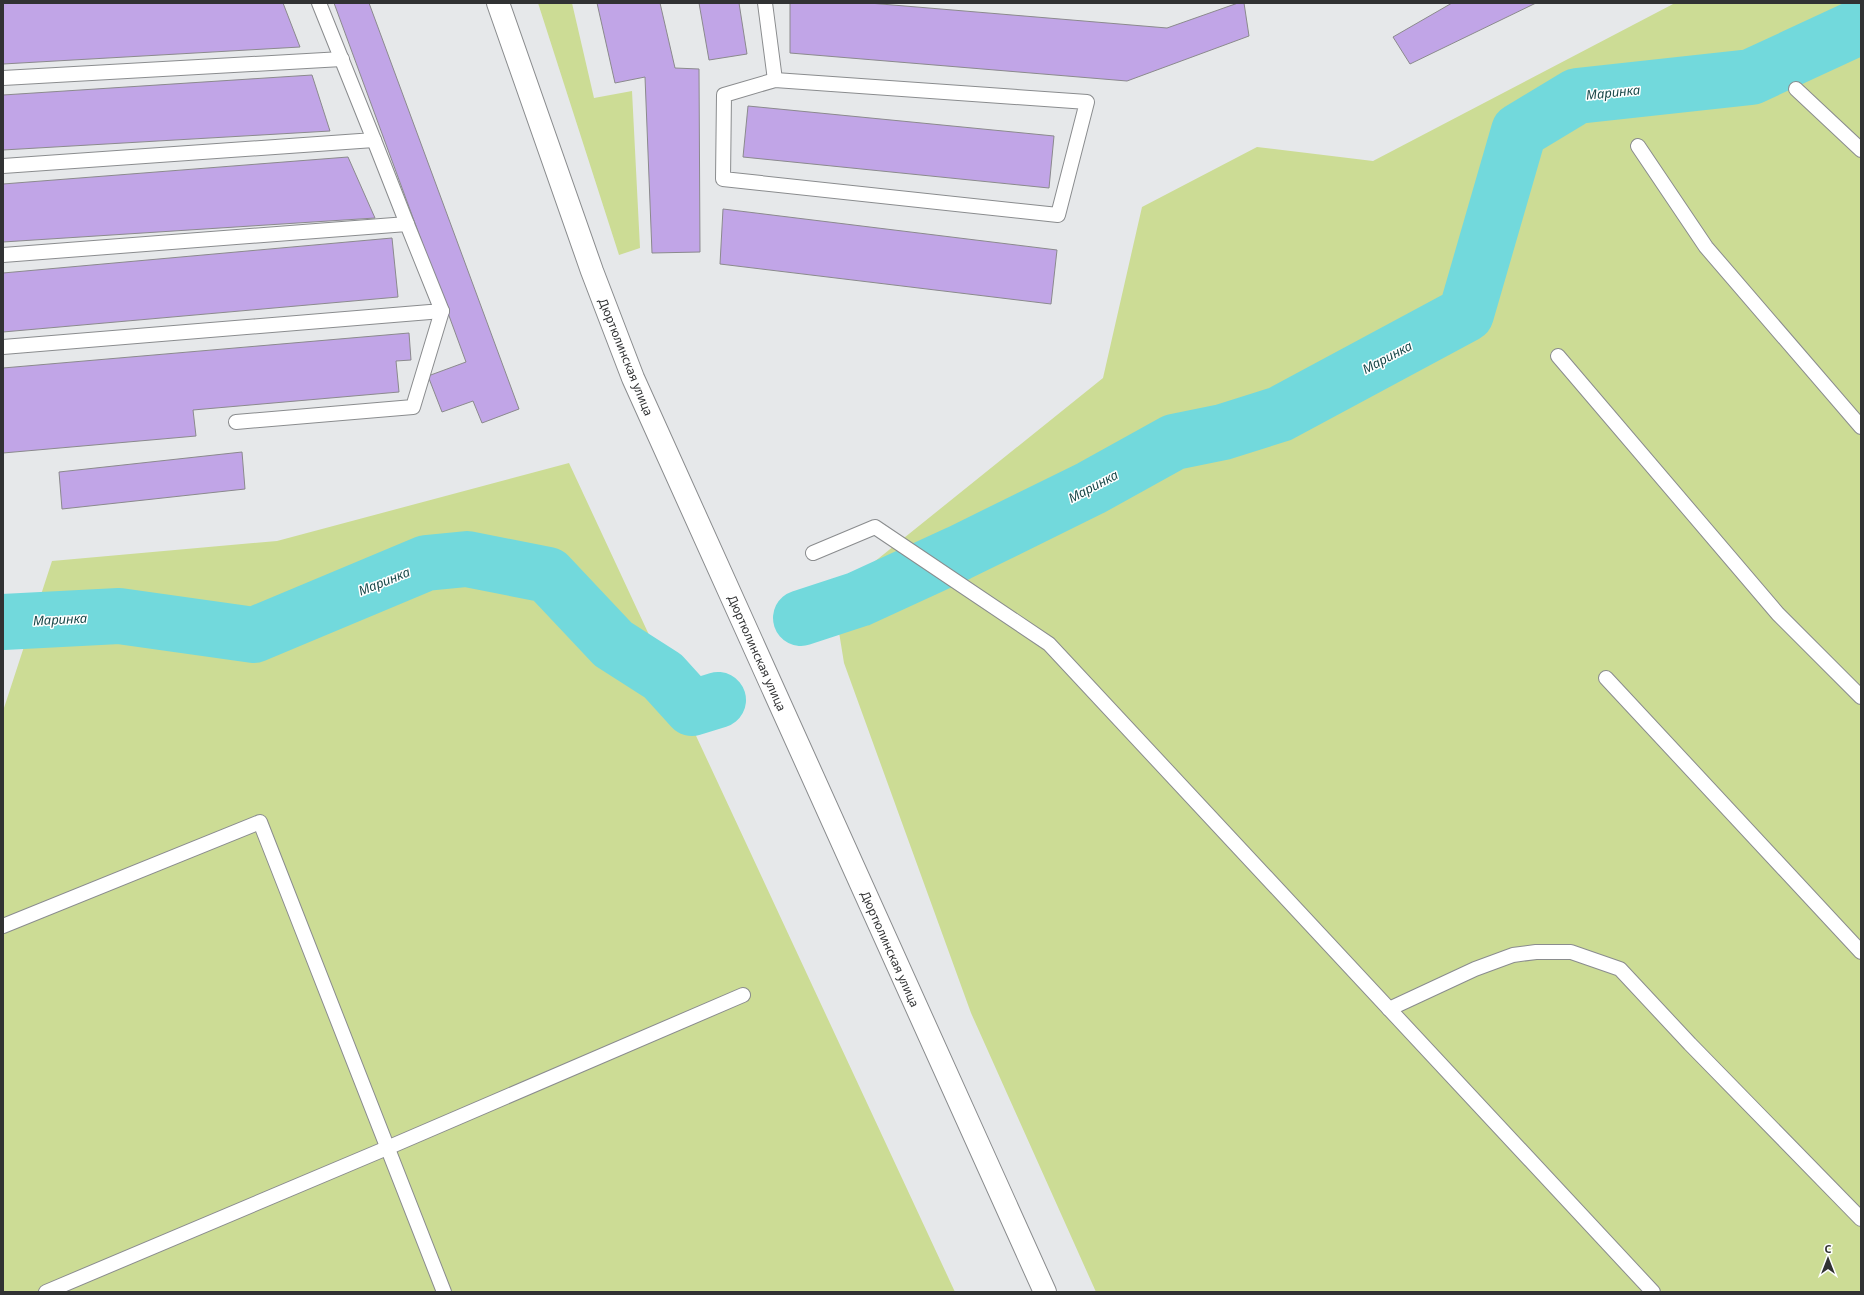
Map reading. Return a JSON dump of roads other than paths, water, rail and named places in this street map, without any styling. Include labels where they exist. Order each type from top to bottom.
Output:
[{"type":"main road","name":"Дюртюлинская улица","points":[[498,3],[589,263],[633,378],[1044,1292]]},
{"type":"lane","points":[[236,422],[414,407],[442,311],[319,3]]},
{"type":"lane","points":[[765,3],[775,80]]},
{"type":"lane","points":[[3,78],[342,59]]},
{"type":"lane","points":[[775,80],[1088,102],[1058,215],[723,179],[724,95],[775,80]]},
{"type":"lane","points":[[1796,89],[1861,150]]},
{"type":"lane","points":[[3,166],[374,140]]},
{"type":"lane","points":[[1638,146],[1706,247],[1861,427]]},
{"type":"lane","points":[[3,255],[407,224]]},
{"type":"lane","points":[[3,347],[442,311]]},
{"type":"lane","points":[[1558,356],[1778,614],[1861,697]]},
{"type":"lane","points":[[814,553],[875,527],[1049,644],[1653,1292]]},
{"type":"lane","points":[[1606,678],[1861,952]]},
{"type":"lane","points":[[3,926],[260,822],[444,1292]]},
{"type":"lane","points":[[1390,1010],[1475,969],[1513,955],[1536,952],[1571,952],[1620,969],[1690,1044],[1861,1219]]},
{"type":"lane","points":[[46,1292],[387,1148],[743,994]]},
{"type":"waterway","name":"Маринка","points":[[801,618],[859,599],[959,553],[1091,488],[1174,442],[1223,432],[1280,414],[1466,314],[1519,131],[1577,96],[1751,77],[1861,26]]},
{"type":"waterway","name":"Маринка","points":[[3,622],[119,616],[254,635],[426,563],[467,559],[548,575],[613,644],[663,676],[692,708],[718,700]]}]
